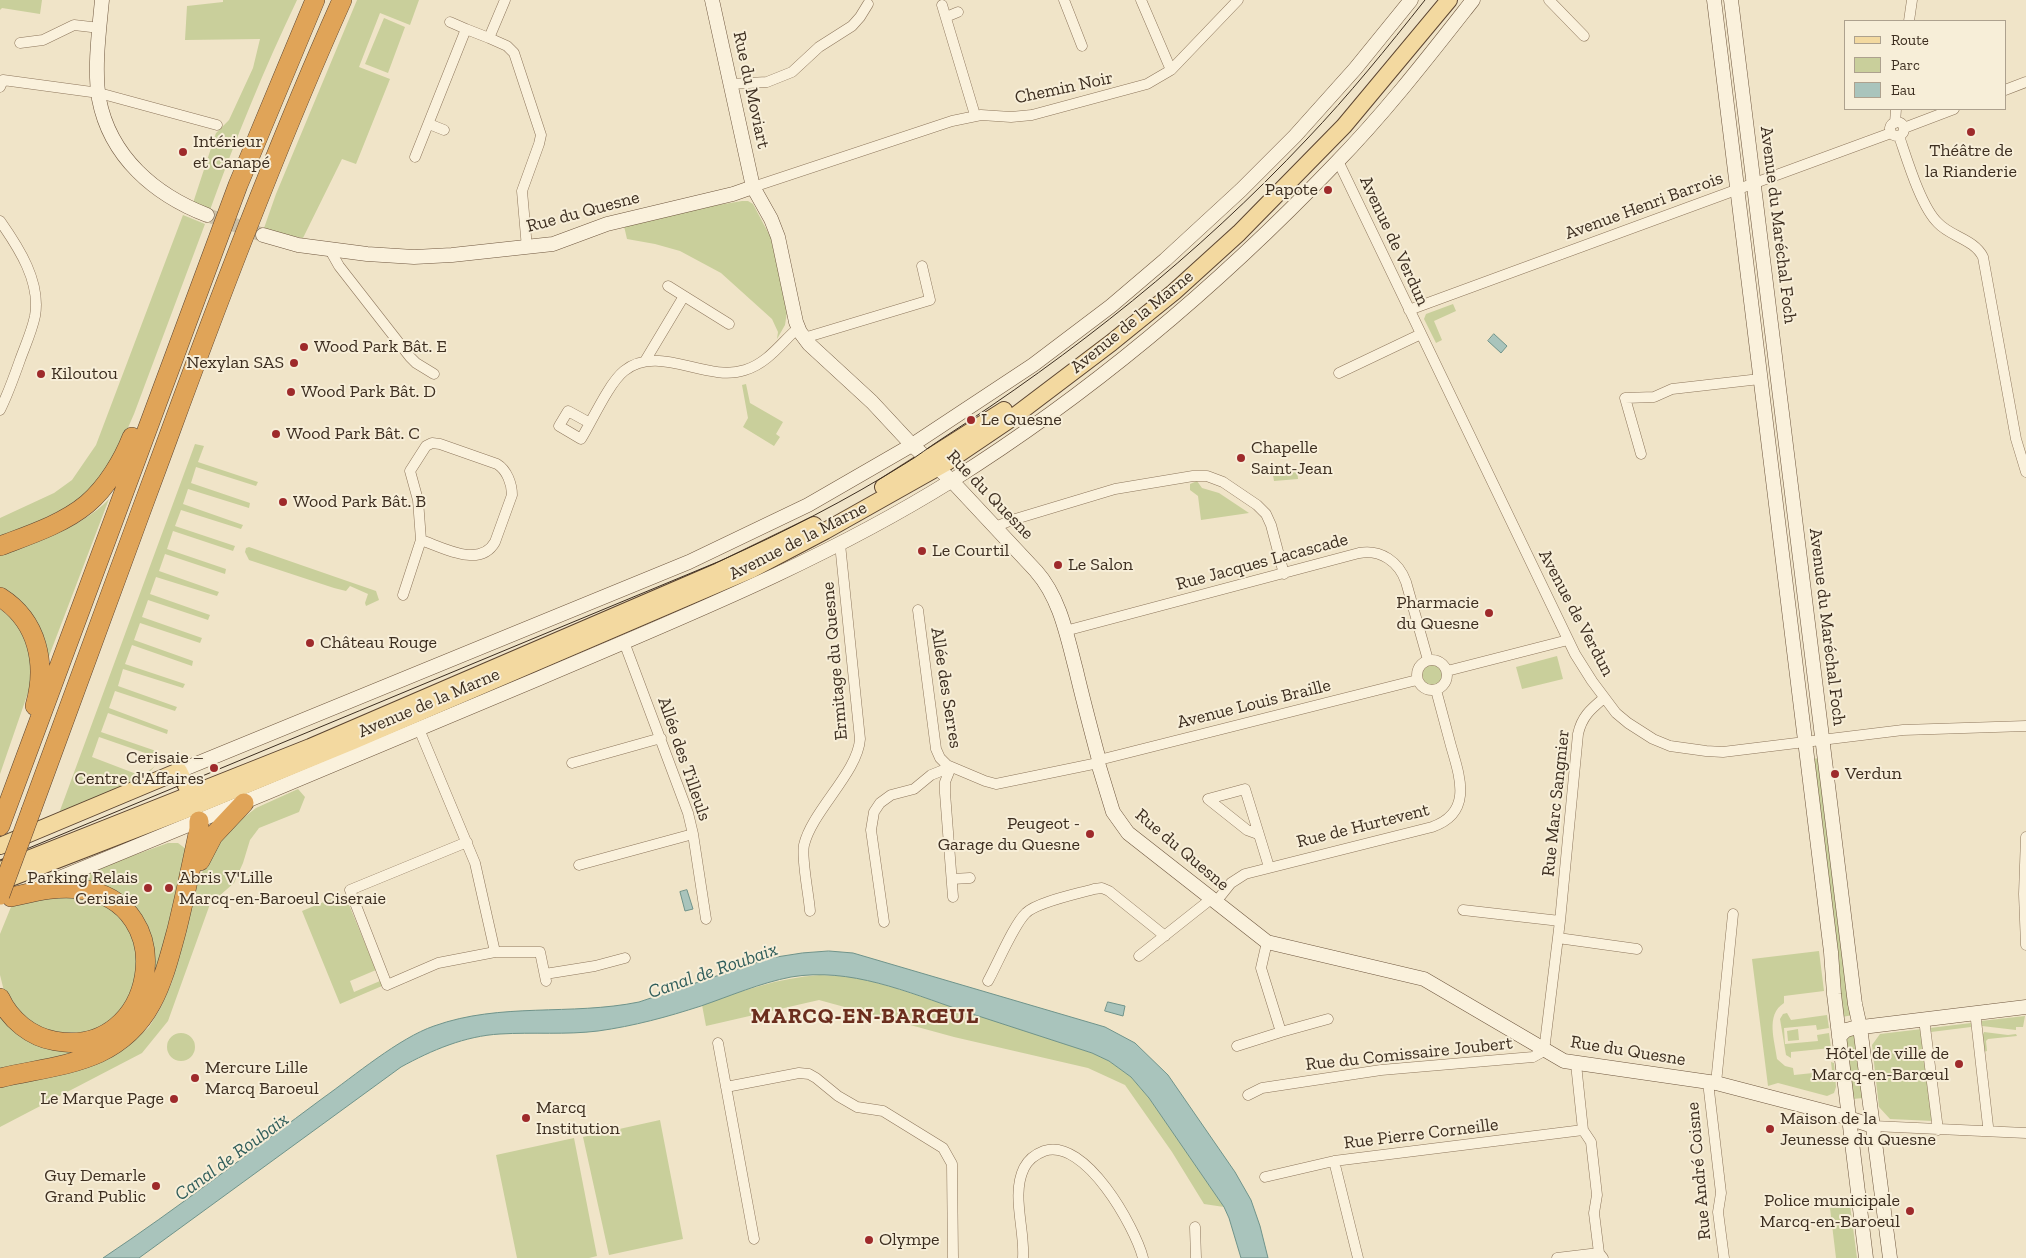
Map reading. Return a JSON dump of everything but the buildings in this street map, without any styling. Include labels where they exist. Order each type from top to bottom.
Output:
[{"type":"highway","points":[[1,825],[212,252],[256,138],[317,0]]},
{"type":"highway","points":[[0,998],[9,1013],[28,1031],[52,1041],[64,1043],[93,1039],[104,1034],[123,1021],[137,1002],[145,978],[146,948],[138,927],[124,910],[105,896],[81,889],[46,890],[3,901],[3,873],[31,811],[257,202],[298,100],[342,0]]},
{"type":"highway","points":[[0,546],[44,528],[80,509],[94,498],[105,483],[128,447],[180,314],[212,252]]},
{"type":"highway","points":[[0,597],[15,608],[29,626],[38,648],[40,659],[40,681],[37,697],[19,754],[9,802]]},
{"type":"highway","points":[[188,890],[210,840],[226,820],[244,803]]},
{"type":"highway","points":[[0,1078],[83,1059],[108,1049],[130,1032],[150,1008],[162,981],[188,890],[199,829],[195,807]]},
{"type":"main road","name":"Avenue de la Marne","points":[[933,464],[1085,352],[1132,315],[1209,249],[1318,141],[1438,0]]},
{"type":"main road","name":"Avenue de la Marne","points":[[3,873],[195,807],[319,743],[719,571],[933,464],[1012,418],[1112,343],[1196,272],[1253,220],[1344,126],[1449,0]]},
{"type":"main road","name":"Avenue de la Marne","points":[[0,846],[179,771]]},
{"type":"main road","points":[[179,771],[195,807]]},
{"type":"street","points":[[102,0],[99,93],[103,113],[113,136],[126,158],[138,172],[166,195],[207,215]]},
{"type":"street","points":[[489,38],[505,0]]},
{"type":"street","name":"Rue du Moviart","points":[[712,0],[753,187]]},
{"type":"street","points":[[1064,0],[1082,46]]},
{"type":"street","points":[[1141,0],[1171,70]]},
{"type":"street","name":"Chemin Noir","points":[[753,187],[933,126],[975,115],[1011,116],[1039,114],[1140,87],[1171,70],[1238,0]]},
{"type":"street","name":"Avenue de la Marne","points":[[179,771],[689,562],[808,505],[912,444],[1033,365],[1166,260],[1295,136],[1355,69],[1411,0]]},
{"type":"street","name":"Avenue de la Marne","points":[[3,901],[195,807],[244,803],[723,601],[840,544],[951,480],[1052,412],[1148,338],[1261,239],[1338,161],[1408,82],[1473,0]]},
{"type":"street","points":[[1549,0],[1584,36]]},
{"type":"street","name":"Avenue du Maréchal Foch","points":[[1714,0],[1832,958],[1839,1037],[1866,1258]]},
{"type":"street","name":"Avenue du Maréchal Foch","points":[[1731,0],[1855,1004],[1860,1027],[1890,1258]]},
{"type":"street","points":[[1909,20],[1912,0]]},
{"type":"street","points":[[730,84],[766,82],[792,72],[819,47],[852,26],[868,4]]},
{"type":"street","points":[[942,6],[975,115]]},
{"type":"street","points":[[946,16],[958,12]]},
{"type":"street","points":[[450,22],[507,46],[514,53],[541,135],[540,144],[522,191],[527,248]]},
{"type":"street","points":[[20,43],[38,42],[74,25],[100,28]]},
{"type":"street","points":[[416,157],[466,29]]},
{"type":"street","points":[[0,87],[3,80],[99,93],[217,125]]},
{"type":"street","points":[[2006,90],[2026,82]]},
{"type":"street","points":[[1896,110],[1897,130],[1929,212],[1941,227],[1972,244],[1983,257],[2015,433],[2026,472]]},
{"type":"street","name":"Avenue Henri Barrois","points":[[1409,310],[1951,110]]},
{"type":"street","points":[[429,124],[444,130]]},
{"type":"street","name":"Avenue de Verdun","points":[[1338,161],[1568,640],[1580,663],[1604,698],[1616,714],[1628,724],[1653,739],[1670,746],[1723,752],[1903,730],[2026,726]]},
{"type":"street","points":[[753,187],[778,237],[801,333]]},
{"type":"street","name":"Rue du Quesne","points":[[262,235],[288,243],[330,250],[384,255],[429,256],[527,248],[553,244],[607,224],[733,194],[753,187]]},
{"type":"street","points":[[0,221],[11,237],[34,284],[36,307],[32,329],[0,410]]},
{"type":"street","points":[[330,250],[339,266],[410,357],[434,374]]},
{"type":"street","points":[[590,424],[618,377],[628,368],[645,361],[676,364],[715,373],[740,372],[756,366],[801,333],[930,300],[922,266]]},
{"type":"street","points":[[668,286],[729,324]]},
{"type":"street","points":[[645,361],[684,296]]},
{"type":"street","name":"Rue du Quesne","points":[[801,333],[912,444],[951,480],[1046,582],[1065,631],[1113,812],[1123,828],[1267,942],[1424,979],[1564,1061],[1712,1083],[1850,1118],[1872,1126]]},
{"type":"street","name":"Avenue de Verdun","points":[[1339,373],[1420,334]]},
{"type":"street","points":[[1641,454],[1625,398],[1654,397],[1667,390],[1760,379]]},
{"type":"street","points":[[403,595],[421,540],[418,500],[410,474],[412,467],[426,446],[432,443],[440,444],[498,464],[503,468],[512,488],[512,495],[495,542],[491,548],[480,555],[471,556],[421,540]]},
{"type":"street","points":[[995,527],[1012,520],[1115,489],[1193,476],[1207,476],[1223,482],[1257,505],[1266,514],[1271,525],[1284,574]]},
{"type":"street","name":"Ermitage du Quesne","points":[[810,911],[804,844],[817,819],[856,757],[860,739],[840,544]]},
{"type":"street","name":"Rue Jacques Lacascade","points":[[1065,631],[1364,552],[1377,553],[1388,558],[1404,576],[1428,660]]},
{"type":"street","name":"Allée des Serres","points":[[918,610],[936,749],[940,758],[951,767],[996,784],[1099,761]]},
{"type":"street","points":[[1447,671],[1568,640]]},
{"type":"street","name":"Allée des Tilleuls","points":[[624,642],[688,812],[706,919]]},
{"type":"street","points":[[1428,660],[1440,662],[1447,671],[1445,683],[1436,690],[1424,688],[1417,680],[1418,668],[1428,660]]},
{"type":"street","name":"Avenue Louis Braille","points":[[1099,761],[1417,680]]},
{"type":"street","name":"Rue de Hurtevent","points":[[1139,956],[1213,901],[1235,879],[1245,874],[1432,827],[1450,816],[1459,802],[1461,784],[1436,690]]},
{"type":"street","name":"Rue Marc Sangnier","points":[[1544,1051],[1560,921],[1578,734],[1581,722],[1587,713],[1604,698]]},
{"type":"street","points":[[419,729],[467,842],[477,871],[494,952]]},
{"type":"street","points":[[572,763],[661,738]]},
{"type":"street","name":"Allée des Serres","points":[[951,767],[945,782],[945,793],[953,897]]},
{"type":"street","name":"Allée des Serres","points":[[884,922],[871,830],[874,812],[880,803],[891,795],[914,790],[931,775],[951,767]]},
{"type":"street","points":[[1258,834],[1251,832],[1208,798],[1245,789],[1269,867]]},
{"type":"street","points":[[580,865],[693,834]]},
{"type":"street","points":[[2026,837],[2024,886],[2026,945]]},
{"type":"street","points":[[467,842],[350,890],[387,985],[438,963],[494,952],[540,952],[546,978],[626,958]]},
{"type":"street","points":[[952,879],[970,878]]},
{"type":"street","points":[[988,981],[1019,922],[1026,913],[1035,907],[1094,889],[1102,888],[1109,891],[1165,936]]},
{"type":"street","points":[[1463,910],[1560,921]]},
{"type":"street","points":[[1712,1083],[1733,914]]},
{"type":"street","points":[[1558,938],[1637,949]]},
{"type":"street","points":[[1267,942],[1261,968],[1281,1032]]},
{"type":"street","points":[[1839,1037],[1848,1029],[1860,1027],[2026,1007]]},
{"type":"street","points":[[1237,1046],[1328,1019]]},
{"type":"street","points":[[1924,1019],[1938,1130]]},
{"type":"street","points":[[1976,1020],[1988,1126]]},
{"type":"street","points":[[718,1043],[754,1239]]},
{"type":"street","name":"Rue du Comissaire Joubert","points":[[1248,1095],[1262,1088],[1360,1072],[1533,1057],[1544,1051]]},
{"type":"street","points":[[1557,1258],[1601,1255],[1594,1213],[1597,1196],[1591,1142],[1583,1130],[1576,1064]]},
{"type":"street","points":[[726,1086],[799,1073],[809,1074],[838,1096],[857,1107],[883,1111],[928,1141],[943,1148],[952,1164],[953,1258]]},
{"type":"street","name":"Rue André Coisne","points":[[1712,1083],[1721,1193],[1718,1212],[1724,1258]]},
{"type":"street","points":[[1872,1126],[2026,1133]]},
{"type":"street","name":"Rue Pierre Corneille","points":[[1265,1177],[1334,1161],[1583,1130]]},
{"type":"street","points":[[1023,1258],[1019,1202],[1022,1175],[1026,1165],[1032,1158],[1049,1150],[1062,1151],[1072,1156],[1104,1185],[1129,1223],[1143,1258]]},
{"type":"street","points":[[1334,1161],[1358,1258]]},
{"type":"street","points":[[1195,1227],[1199,1251]]},
{"type":"green space","points":[[0,0],[42,0],[40,14],[2,8],[0,10]]},
{"type":"green space","points":[[223,0],[297,0],[251,104],[210,210],[193,203],[216,133],[229,120],[253,68],[260,39],[185,40],[187,6],[223,2]]},
{"type":"green space","points":[[357,0],[419,0],[410,25],[380,13],[359,67],[390,79],[356,164],[342,159],[303,238],[263,231],[276,194]]},
{"type":"green space","points":[[384,18],[405,27],[388,73],[365,64]]},
{"type":"green space","points":[[748,201],[753,204],[771,238],[787,312],[785,325],[777,339],[778,332],[772,319],[721,273],[680,251],[627,239],[624,226]]},
{"type":"green space","points":[[183,215],[205,224],[134,414],[116,455],[84,498],[37,522],[0,536],[0,518],[54,493],[72,480],[96,445]]},
{"type":"green space","points":[[1453,304],[1456,311],[1434,321],[1442,340],[1436,343],[1424,319],[1426,314]]},
{"type":"green space","points":[[746,384],[750,403],[783,422],[776,434],[780,437],[774,446],[743,427],[748,418],[742,385]]},
{"type":"green space","points":[[195,444],[204,446],[198,462],[258,482],[256,486],[196,467],[191,483],[250,503],[249,508],[188,489],[183,504],[243,525],[241,529],[181,510],[175,526],[235,546],[233,551],[173,531],[167,549],[226,569],[225,574],[165,554],[159,571],[219,592],[217,596],[156,577],[150,594],[210,615],[208,620],[148,600],[142,617],[202,638],[200,643],[140,623],[134,640],[193,661],[192,666],[132,645],[125,664],[185,684],[183,688],[123,669],[118,686],[177,707],[175,711],[115,691],[109,708],[168,730],[167,734],[108,713],[101,732],[156,751],[151,755],[99,737],[92,757],[139,775],[146,773],[155,766],[145,777],[58,816]]},
{"type":"green space","points":[[1297,467],[1298,479],[1274,481],[1272,469]]},
{"type":"green space","points":[[1197,481],[1202,488],[1219,493],[1249,513],[1201,520],[1198,496],[1190,490],[1190,484]]},
{"type":"green space","points":[[109,499],[46,664],[0,589],[0,554],[72,526],[98,509]]},
{"type":"green space","points":[[249,547],[376,591],[379,600],[366,606],[368,594],[350,586],[346,591],[334,588],[249,560],[245,552],[246,548]]},
{"type":"green space","points":[[0,609],[22,631],[32,663],[31,684],[0,774]]},
{"type":"green space","points":[[1557,656],[1563,679],[1522,689],[1516,667]]},
{"type":"green space","points":[[1432,665],[1439,668],[1442,675],[1439,682],[1432,685],[1425,682],[1422,675],[1425,668]]},
{"type":"green space","points":[[1822,758],[1853,1015],[1842,1017],[1810,759]]},
{"type":"green space","points":[[298,789],[305,797],[299,812],[259,828],[250,840],[234,883],[210,904],[168,1021],[142,1053],[0,1127],[0,1087],[63,1073],[104,1061],[126,1048],[149,1027],[160,1009],[172,982],[195,890],[216,839],[256,808]]},
{"type":"green space","points":[[168,843],[178,843],[186,849],[187,859],[159,970],[147,998],[132,1019],[116,1035],[98,1046],[77,1055],[0,1071],[0,1006],[13,1023],[25,1034],[57,1046],[72,1046],[90,1044],[107,1037],[121,1026],[144,998],[149,980],[149,943],[135,916],[111,896],[80,884],[60,882]]},
{"type":"green space","points":[[71,892],[105,905],[120,916],[131,932],[137,947],[138,979],[118,1016],[88,1033],[47,1032],[28,1023],[4,991],[0,975],[0,934],[11,907],[31,898]]},
{"type":"green space","points":[[343,894],[376,970],[350,981],[354,992],[380,981],[382,986],[340,1004],[302,911]]},
{"type":"green space","points":[[1819,951],[1824,991],[1784,996],[1784,1003],[1778,1008],[1773,1021],[1773,1037],[1777,1059],[1785,1066],[1793,1068],[1794,1075],[1832,1071],[1831,1062],[1834,1063],[1836,1087],[1834,1093],[1827,1096],[1778,1083],[1768,1086],[1752,959]]},
{"type":"green space","points":[[820,975],[856,977],[895,988],[1092,1053],[1109,1061],[1131,1077],[1149,1098],[1224,1207],[1204,1204],[1172,1152],[1125,1085],[1088,1068],[954,1037],[819,1000],[706,1026],[702,1005],[774,982]]},
{"type":"green space","points":[[1787,1013],[1791,1020],[1827,1015],[1829,1028],[1817,1030],[1816,1025],[1784,1028],[1785,1044],[1818,1041],[1817,1035],[1829,1033],[1831,1048],[1791,1052],[1791,1058],[1786,1055],[1780,1019],[1783,1014]]},
{"type":"green space","points":[[2025,1016],[2023,1027],[2016,1027],[2016,1030],[1982,1026],[1981,1021]]},
{"type":"green space","points":[[1971,1023],[1971,1027],[1931,1032],[1930,1028]]},
{"type":"green space","points":[[1798,1029],[1799,1040],[1788,1041],[1787,1031]]},
{"type":"green space","points":[[1922,1029],[1933,1121],[1890,1119],[1879,1107],[1872,1045],[1880,1034]]},
{"type":"green space","points":[[1854,1031],[1863,1098],[1853,1099],[1845,1041]]},
{"type":"green space","points":[[1984,1032],[2016,1034],[2017,1036],[1988,1039],[1986,1041],[1987,1051],[1984,1052],[1982,1036]]},
{"type":"green space","points":[[181,1033],[191,1037],[195,1047],[191,1057],[181,1061],[171,1057],[167,1047],[171,1037]]},
{"type":"green space","points":[[660,1120],[683,1239],[609,1255],[583,1137]]},
{"type":"green space","points":[[574,1138],[597,1256],[589,1258],[517,1258],[496,1155]]},
{"type":"green space","points":[[1850,1205],[1857,1258],[1836,1258],[1830,1208]]},
{"type":"water","points":[[1494,334],[1507,346],[1501,353],[1488,341]]},
{"type":"water","points":[[687,890],[693,909],[685,911],[680,892]]},
{"type":"water","name":"Canal de Roubaix","points":[[829,951],[853,953],[1105,1027],[1135,1043],[1168,1075],[1235,1172],[1251,1200],[1268,1258],[1241,1258],[1224,1207],[1149,1098],[1131,1077],[1109,1061],[1092,1053],[900,989],[857,978],[813,975],[791,977],[768,983],[688,1010],[624,1027],[586,1032],[487,1035],[461,1041],[437,1050],[401,1067],[139,1258],[103,1258],[186,1200],[377,1058],[406,1039],[434,1026],[485,1014],[613,1006],[639,1002],[770,958]]},
{"type":"water","points":[[1108,1002],[1125,1006],[1123,1016],[1105,1011]]},
{"type":"tunnel","points":[[207,215],[263,235]]},
{"type":"tram line","points":[[0,860],[720,561],[815,515],[884,477],[1038,373],[1178,263],[1265,182],[1307,139],[1368,71],[1425,0]]},
{"type":"place","name":"Théâtre de la Rianderie","points":[[1971,132]]},
{"type":"place","name":"Intérieur et Canapé","points":[[183,152]]},
{"type":"place","name":"Papote","points":[[1328,190]]},
{"type":"place","name":"Wood Park Bât. E","points":[[304,347]]},
{"type":"place","name":"Nexylan SAS","points":[[294,363]]},
{"type":"place","name":"Kiloutou","points":[[41,374]]},
{"type":"place","name":"Wood Park Bât. D","points":[[291,392]]},
{"type":"place","name":"Le Quesne","points":[[971,420]]},
{"type":"place","name":"Wood Park Bât. C","points":[[276,434]]},
{"type":"place","name":"Chapelle Saint-Jean","points":[[1241,458]]},
{"type":"place","name":"Wood Park Bât. B","points":[[283,502]]},
{"type":"place","name":"Le Courtil","points":[[922,551]]},
{"type":"place","name":"Le Salon","points":[[1058,565]]},
{"type":"place","name":"Pharmacie du Quesne","points":[[1489,613]]},
{"type":"place","name":"Château Rouge","points":[[310,643]]},
{"type":"place","name":"Cerisaie – Centre d'Affaires","points":[[214,768]]},
{"type":"place","name":"Verdun","points":[[1835,774]]},
{"type":"place","name":"Peugeot - Garage du Quesne","points":[[1090,834]]},
{"type":"place","name":"Parking Relais Cerisaie","points":[[148,888]]},
{"type":"place","name":"Abris V'Lille Marcq-en-Baroeul Ciseraie","points":[[169,888]]},
{"type":"place","name":"Hôtel de ville de Marcq-en-Barœul","points":[[1959,1064]]},
{"type":"place","name":"Mercure Lille Marcq Baroeul","points":[[195,1078]]},
{"type":"place","name":"Le Marque Page","points":[[174,1099]]},
{"type":"place","name":"Marcq Institution","points":[[526,1118]]},
{"type":"place","name":"Maison de la Jeunesse du Quesne","points":[[1770,1129]]},
{"type":"place","name":"Guy Demarle Grand Public","points":[[156,1186]]},
{"type":"place","name":"Police municipale Marcq-en-Baroeul","points":[[1910,1211]]},
{"type":"place","name":"Olympe","points":[[869,1240]]},
{"type":"district","name":"MARCQ-EN-BARŒUL","points":[[865,1017]]}]
